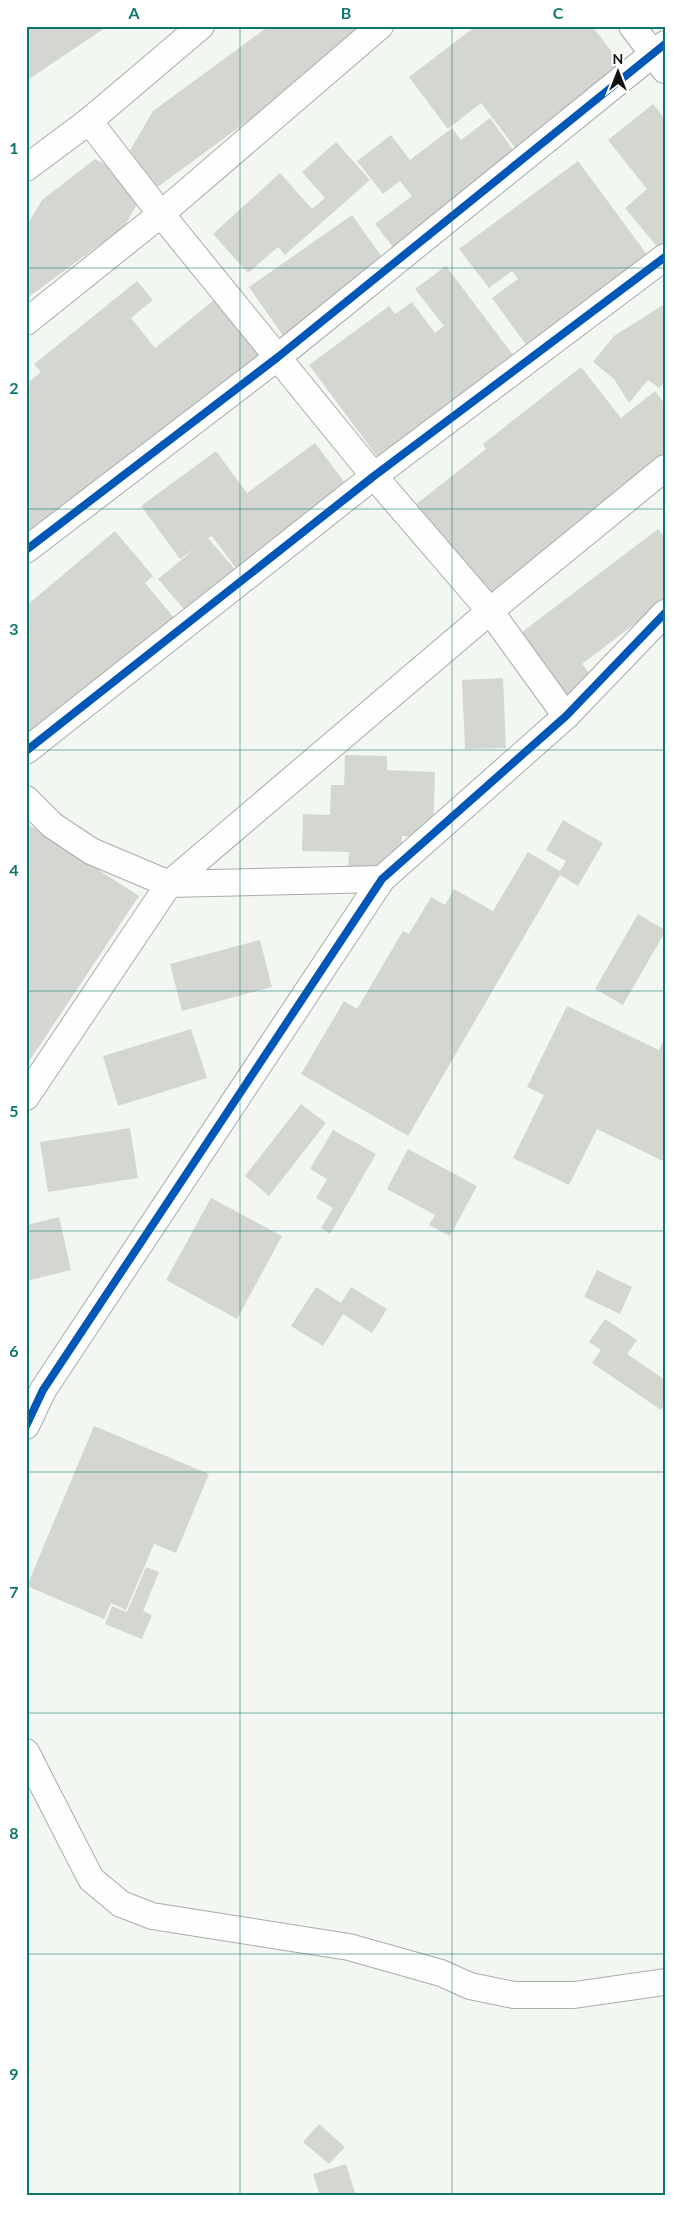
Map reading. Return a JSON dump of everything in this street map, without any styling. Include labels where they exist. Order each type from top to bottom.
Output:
[{"type":"street","points":[[26,168],[89,121],[201,26]]},
{"type":"street","points":[[26,322],[162,214],[380,26]]},
{"type":"street","points":[[26,550],[278,357],[661,56],[632,26]]},
{"type":"street","points":[[89,121],[374,476],[490,611],[566,716]]},
{"type":"street","points":[[26,751],[374,476],[665,257]]},
{"type":"street","points":[[26,1097],[169,884],[490,611],[665,468]]},
{"type":"street","points":[[26,1426],[43,1390],[382,879],[566,716],[665,613]]},
{"type":"street","points":[[26,800],[52,825],[91,851],[169,884],[382,879]]},
{"type":"street","points":[[26,1752],[51,1797],[76,1853],[92,1879],[121,1904],[152,1916],[349,1947],[441,1972],[470,1986],[514,1995],[574,1995],[665,1982]]},
{"type":"building","points":[[26,26],[108,26],[26,81]]},
{"type":"building","points":[[269,26],[378,26],[148,194],[144,192],[124,227],[30,296],[26,302],[26,227],[42,200],[95,159],[118,171],[153,111]]},
{"type":"building","points":[[476,26],[592,26],[629,74],[523,158],[481,103],[448,129],[409,77]]},
{"type":"building","points":[[653,104],[665,119],[665,256],[625,208],[647,189],[608,140]]},
{"type":"building","points":[[490,118],[519,158],[396,251],[375,224],[412,196],[400,181],[383,194],[357,161],[391,135],[410,160],[452,128],[461,140]]},
{"type":"building","points":[[336,142],[370,180],[285,255],[278,247],[248,273],[213,234],[280,173],[312,209],[325,198],[302,172]]},
{"type":"building","points":[[578,161],[657,268],[527,346],[492,298],[518,279],[512,271],[489,288],[459,249]]},
{"type":"building","points":[[352,215],[387,264],[284,337],[249,287]]},
{"type":"building","points":[[446,266],[516,359],[388,471],[309,365],[389,306],[395,314],[412,302],[435,333],[444,326],[415,289]]},
{"type":"building","points":[[137,281],[153,300],[131,318],[155,348],[214,300],[264,362],[26,553],[26,384],[41,372],[34,364]]},
{"type":"building","points":[[665,304],[665,382],[659,388],[648,380],[629,403],[614,379],[593,362],[614,336]]},
{"type":"building","points":[[581,367],[621,418],[655,391],[665,404],[665,468],[487,607],[410,509],[486,449],[483,444]]},
{"type":"building","points":[[315,443],[361,504],[250,587],[212,536],[208,538],[244,580],[194,621],[158,579],[197,547],[180,559],[141,506],[216,451],[247,493]]},
{"type":"building","points":[[658,529],[665,537],[665,601],[582,664],[598,684],[562,711],[509,642]]},
{"type":"building","points":[[115,531],[153,576],[145,583],[185,631],[26,763],[26,606]]},
{"type":"building","points":[[503,678],[506,748],[465,749],[462,680]]},
{"type":"building","points":[[345,755],[387,756],[387,770],[435,772],[433,837],[402,836],[401,869],[348,867],[349,852],[302,851],[303,814],[330,815],[331,785],[344,785]]},
{"type":"building","points":[[563,820],[603,843],[578,886],[560,875],[408,1136],[301,1074],[344,1001],[357,1009],[403,931],[409,934],[431,897],[445,905],[454,889],[493,911],[528,852],[560,871],[566,861],[546,850]]},
{"type":"building","points":[[26,823],[139,896],[26,1066]]},
{"type":"building","points":[[638,914],[665,930],[665,932],[623,1005],[595,989]]},
{"type":"building","points":[[260,940],[272,987],[182,1011],[170,964]]},
{"type":"building","points":[[567,1006],[659,1050],[665,1037],[665,1162],[597,1129],[569,1185],[513,1158],[544,1095],[527,1087]]},
{"type":"building","points":[[191,1029],[207,1078],[118,1106],[103,1056]]},
{"type":"building","points":[[301,1104],[326,1123],[269,1196],[245,1176]]},
{"type":"building","points":[[130,1128],[138,1178],[48,1192],[40,1142]]},
{"type":"building","points":[[333,1130],[376,1154],[330,1234],[321,1228],[333,1208],[316,1198],[327,1179],[310,1169]]},
{"type":"building","points":[[408,1149],[477,1186],[450,1236],[429,1225],[435,1215],[387,1189]]},
{"type":"building","points":[[211,1198],[282,1236],[237,1319],[166,1280]]},
{"type":"building","points":[[59,1217],[71,1270],[26,1281],[26,1225]]},
{"type":"building","points":[[597,1270],[632,1287],[620,1314],[584,1297]]},
{"type":"building","points":[[316,1287],[341,1303],[351,1287],[387,1309],[372,1333],[343,1314],[323,1346],[291,1326]]},
{"type":"building","points":[[605,1319],[637,1340],[627,1354],[665,1380],[665,1404],[661,1410],[592,1363],[601,1350],[589,1342]]},
{"type":"building","points":[[94,1426],[209,1474],[176,1553],[154,1544],[126,1610],[111,1603],[104,1619],[27,1586]]},
{"type":"building","points":[[146,1567],[159,1572],[143,1611],[152,1615],[142,1639],[105,1624],[112,1606],[127,1612]]},
{"type":"building","points":[[319,2124],[345,2147],[329,2164],[303,2142]]},
{"type":"building","points":[[346,2164],[356,2196],[320,2196],[313,2174]]},
{"type":"cycle path","points":[[26,550],[278,357],[665,44]]},
{"type":"cycle path","points":[[26,751],[374,476],[665,257]]},
{"type":"cycle path","points":[[26,1426],[43,1390],[382,879],[566,716],[665,613]]}]
